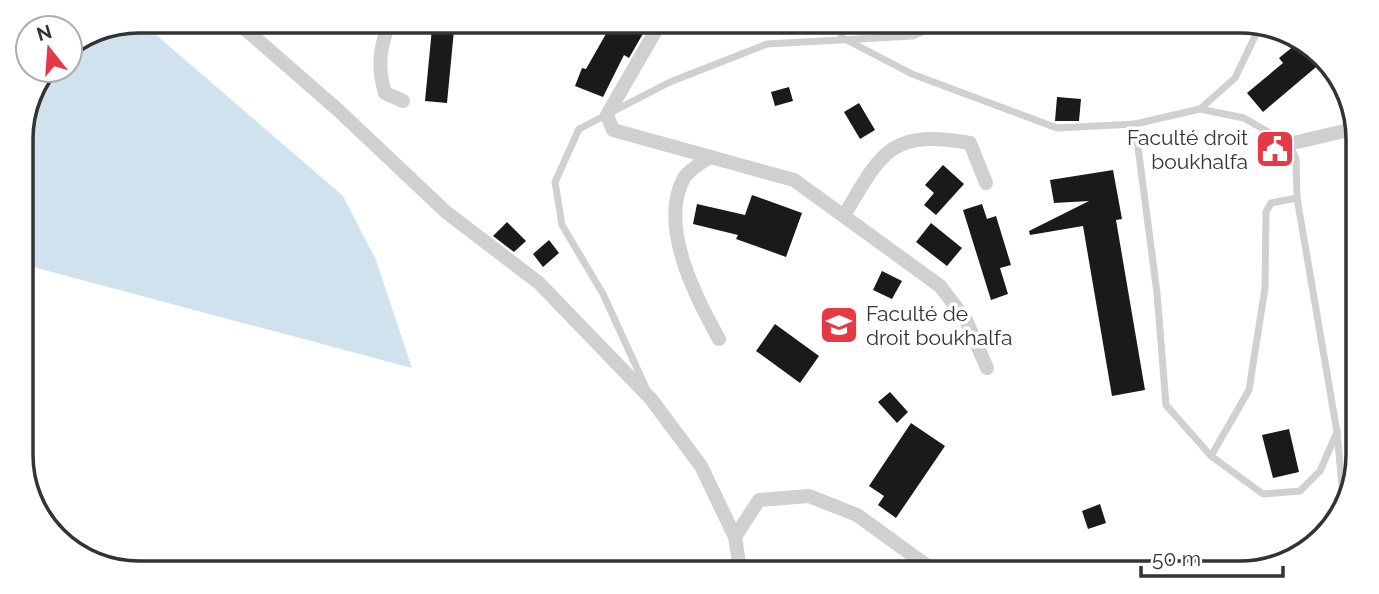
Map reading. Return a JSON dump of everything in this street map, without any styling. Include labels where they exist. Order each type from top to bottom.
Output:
[{"type":"street","points":[[250,33],[338,110],[446,212],[539,283],[651,399],[701,466],[735,537],[739,561]]},
{"type":"street","points":[[386,33],[378,72],[385,93],[403,101]]},
{"type":"street","points":[[654,33],[607,114],[613,130],[793,180],[845,214],[940,285],[966,320],[987,368]]},
{"type":"street","points":[[1289,144],[1345,131]]},
{"type":"street","points":[[845,214],[872,168],[901,142],[939,138],[970,143],[986,183]]},
{"type":"street","points":[[710,157],[684,177],[676,213],[683,262],[698,303],[719,339]]},
{"type":"street","points":[[735,537],[759,500],[809,496],[857,515],[921,561]]},
{"type":"lane","points":[[651,399],[603,295],[562,225],[555,182],[579,129],[670,82],[767,44],[841,37],[913,36],[919,33]]},
{"type":"lane","points":[[1200,109],[1235,78],[1256,35]]},
{"type":"lane","points":[[841,37],[912,74],[1057,128],[1135,124],[1200,109],[1244,118],[1289,144],[1296,158],[1297,198],[1337,432],[1342,483]]},
{"type":"lane","points":[[1135,124],[1157,293],[1166,405],[1210,456],[1263,494],[1300,491],[1320,471],[1337,432]]},
{"type":"lane","points":[[1210,456],[1249,390],[1265,288],[1266,212],[1271,203],[1297,198]]},
{"type":"water","points":[[154,33],[343,196],[376,260],[412,368],[33,267],[33,132],[44,92],[49,84],[84,84],[86,47],[118,35]]},
{"type":"building","points":[[432,33],[454,33],[447,103],[425,101]]},
{"type":"building","points":[[606,33],[643,33],[629,58],[624,55],[603,97],[575,86],[582,68],[586,69]]},
{"type":"building","points":[[1293,47],[1317,66],[1263,112],[1247,93],[1283,63],[1279,58]]},
{"type":"building","points":[[789,87],[793,101],[775,106],[771,92]]},
{"type":"building","points":[[1057,97],[1081,99],[1079,121],[1055,121]]},
{"type":"building","points":[[859,103],[875,130],[860,139],[844,112]]},
{"type":"building","points":[[943,165],[964,184],[936,215],[924,205],[934,193],[925,185]]},
{"type":"building","points":[[1113,170],[1122,219],[1116,220],[1145,390],[1112,396],[1083,226],[1030,235],[1029,231],[1089,201],[1054,203],[1050,180]]},
{"type":"building","points":[[752,195],[802,213],[786,257],[736,239],[738,235],[693,224],[697,204],[745,215]]},
{"type":"building","points":[[982,204],[987,219],[996,216],[1011,265],[1000,268],[1008,294],[991,300],[963,210]]},
{"type":"building","points":[[507,222],[526,241],[514,252],[493,236]]},
{"type":"building","points":[[931,223],[962,248],[947,266],[916,242]]},
{"type":"building","points":[[549,240],[559,253],[543,267],[533,254]]},
{"type":"building","points":[[882,271],[902,281],[892,299],[873,290]]},
{"type":"building","points":[[775,324],[819,356],[800,383],[756,351]]},
{"type":"building","points":[[890,392],[908,412],[897,423],[878,402]]},
{"type":"building","points":[[911,423],[945,446],[896,518],[878,505],[884,496],[869,486]]},
{"type":"building","points":[[1289,429],[1299,472],[1273,478],[1262,435]]},
{"type":"building","points":[[1100,504],[1106,523],[1088,529],[1082,511]]},
{"type":"place","name":"Faculté droit boukhalfa","points":[[1275,149]]},
{"type":"place","name":"Faculté de droit boukhalfa","points":[[839,325]]}]
